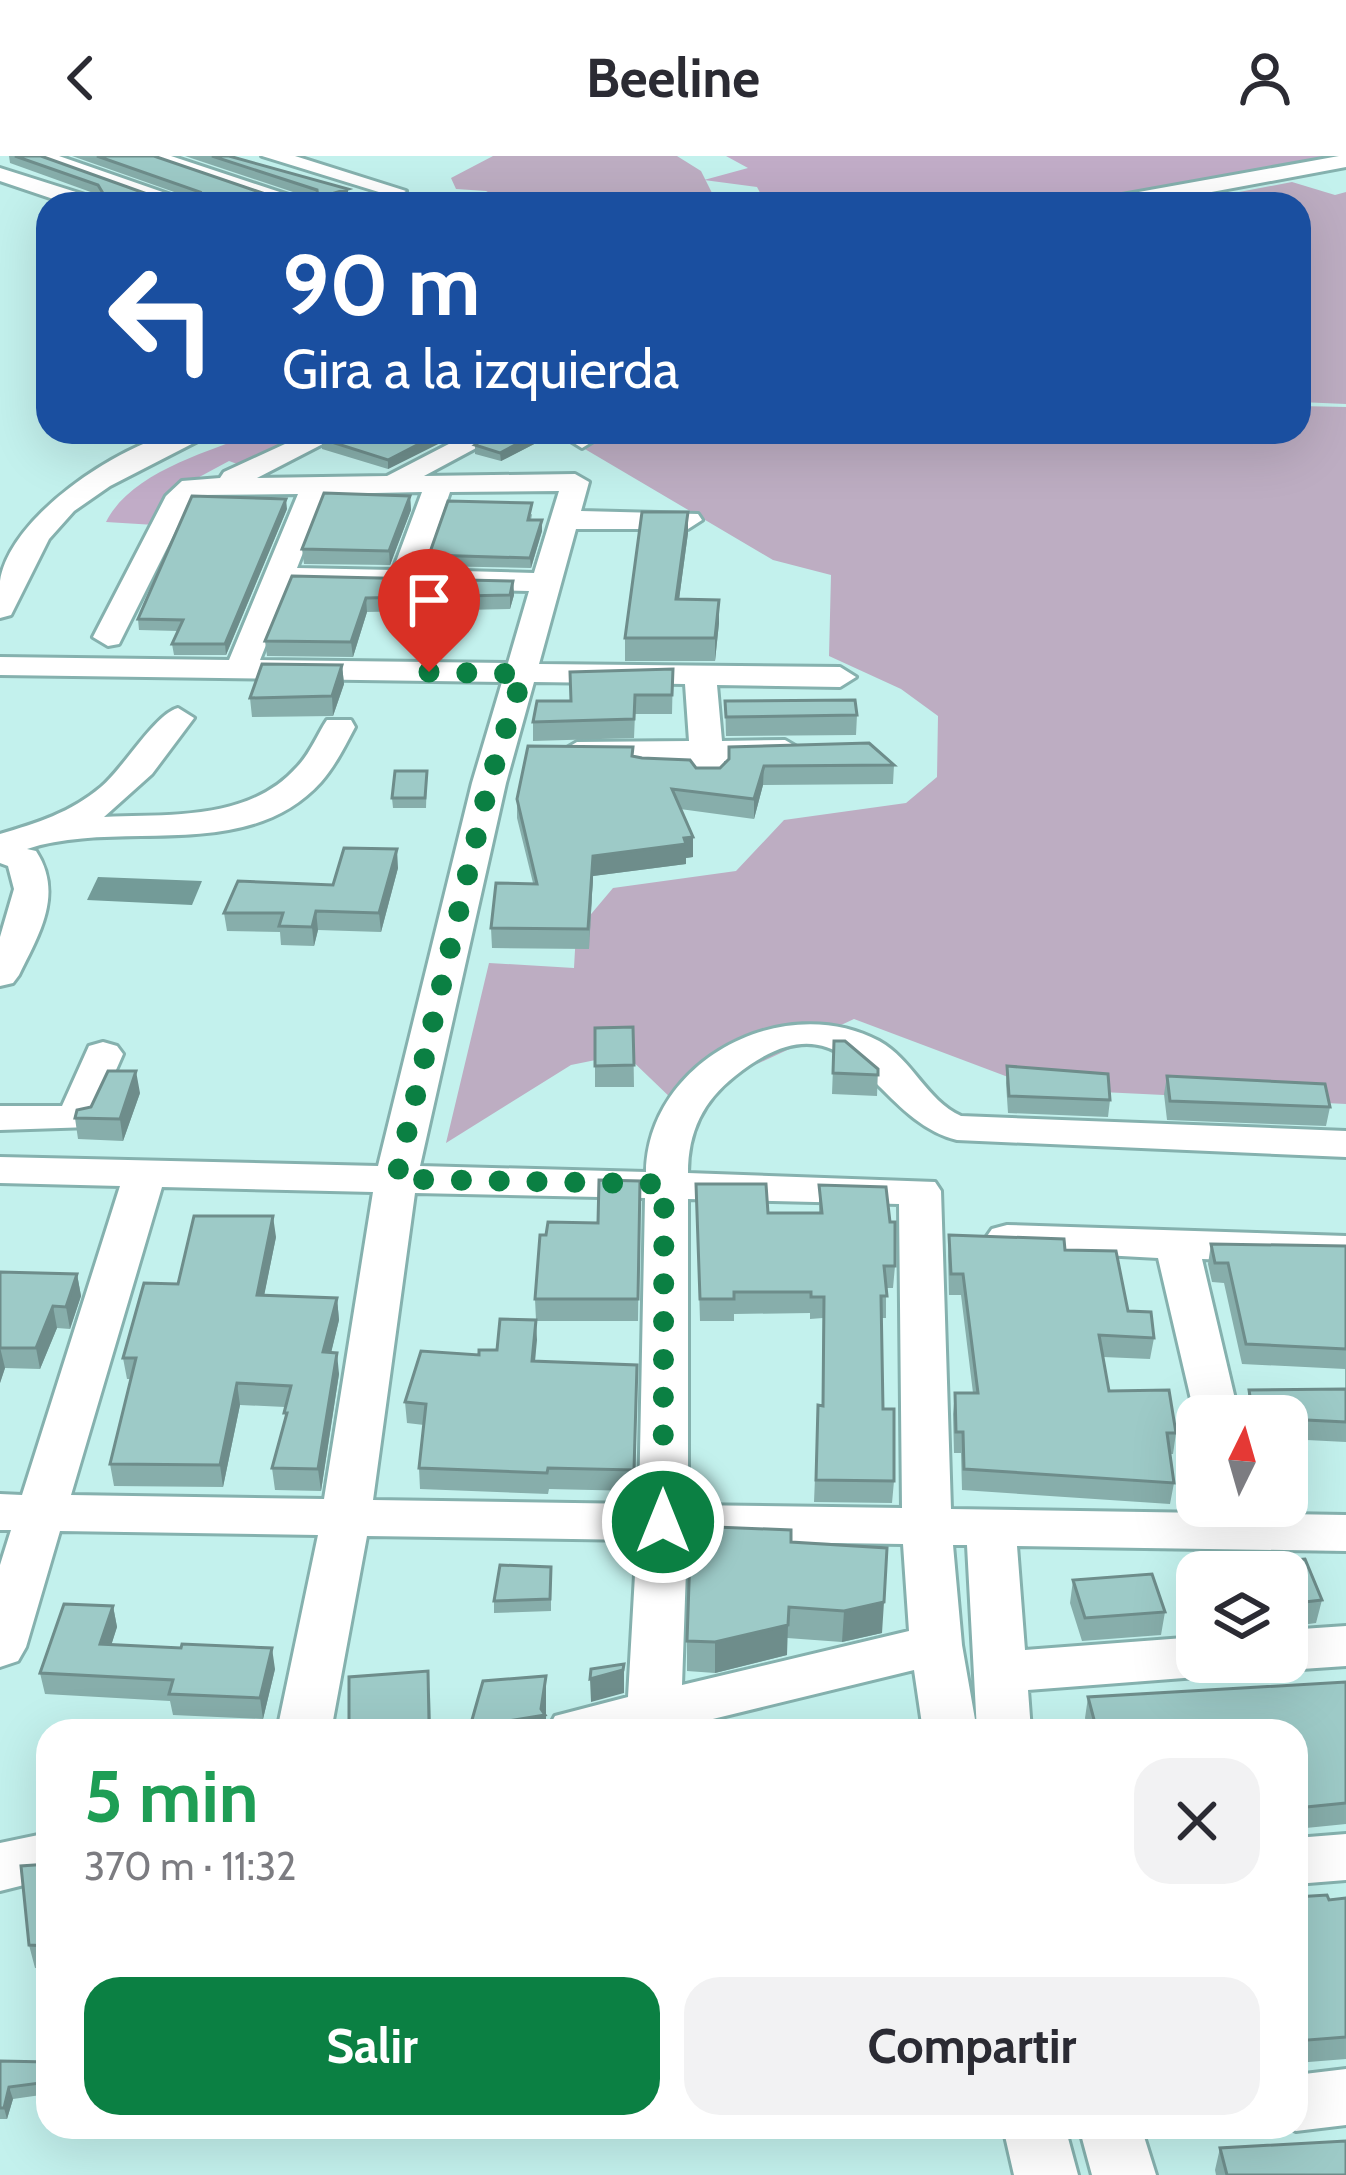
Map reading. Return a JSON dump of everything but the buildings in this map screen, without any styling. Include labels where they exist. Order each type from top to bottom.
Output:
[{"type":"street","points":[[38,156],[149,192]]},
{"type":"street","points":[[149,156],[266,192]]},
{"type":"street","points":[[272,156],[394,191]]},
{"type":"street","points":[[1177,192],[1346,161]]},
{"type":"street","points":[[0,174],[54,192]]},
{"type":"street","points":[[0,609],[46,523],[68,502],[173,444]]},
{"type":"street","points":[[222,484],[307,444]]},
{"type":"street","points":[[388,483],[468,444]]},
{"type":"street","points":[[108,637],[182,494],[203,484],[313,489],[388,483],[688,520]]},
{"type":"street","points":[[182,494],[437,488]]},
{"type":"street","points":[[405,578],[437,488]]},
{"type":"street","points":[[241,669],[313,489]]},
{"type":"street","points":[[306,1719],[346,1517],[396,1179],[489,783],[568,507]]},
{"type":"street","points":[[278,576],[547,582]]},
{"type":"street","points":[[4,666],[840,677]]},
{"type":"street","points":[[700,676],[707,763]]},
{"type":"street","points":[[6,845],[96,811],[120,793],[178,718]]},
{"type":"street","points":[[6,845],[98,829],[160,829],[254,809],[307,778],[339,727]]},
{"type":"street","points":[[538,752],[707,763],[819,750]]},
{"type":"street","points":[[0,975],[34,902],[34,879],[23,859],[6,845]]},
{"type":"street","points":[[653,1719],[663,1522],[667,1144],[676,1114],[701,1081],[742,1052],[773,1039],[832,1037],[862,1047],[898,1072],[924,1115],[957,1128],[1346,1144]]},
{"type":"street","points":[[0,1118],[77,1118],[103,1054]]},
{"type":"street","points":[[0,1170],[916,1189],[921,1194],[927,1526],[936,1645],[948,1719]]},
{"type":"street","points":[[0,1647],[22,1512],[145,1173]]},
{"type":"street","points":[[922,1236],[1346,1250]]},
{"type":"street","points":[[1177,1245],[1210,1395]]},
{"type":"street","points":[[22,1512],[991,1527],[1176,1521]]},
{"type":"street","points":[[991,1527],[1003,1719]]},
{"type":"street","points":[[1300,1527],[1346,1533]]},
{"type":"street","points":[[660,1719],[936,1645]]},
{"type":"street","points":[[1308,1649],[1346,1646]]},
{"type":"street","points":[[999,1672],[1176,1659]]},
{"type":"street","points":[[1308,1860],[1346,1857]]},
{"type":"street","points":[[0,1868],[36,1859]]},
{"type":"street","points":[[1308,2102],[1346,2097]]},
{"type":"street","points":[[1037,2139],[1046,2175]]},
{"type":"street","points":[[1114,2139],[1124,2175]]},
{"type":"shaded area","points":[[493,156],[677,156],[701,171],[712,192],[488,192],[456,189],[451,178]]},
{"type":"shaded area","points":[[726,156],[1346,156],[1170,192],[760,192],[757,187],[704,180],[748,168]]},
{"type":"shaded area","points":[[1292,182],[1335,195],[1346,192],[1346,404],[1311,403],[1311,192],[1239,192]]},
{"type":"shaded area","points":[[1311,406],[1346,407],[1346,1104],[1040,1089],[854,1019],[675,1102],[625,1054],[571,1065],[446,1143],[489,963],[574,968],[576,932],[613,888],[736,871],[784,820],[906,803],[937,777],[938,716],[901,689],[829,656],[831,575],[773,560],[576,444],[1311,444]]},
{"type":"shaded area","points":[[226,444],[286,444],[240,465],[229,461],[190,482],[155,525],[106,522],[133,490]]},
{"type":"water","points":[[98,877],[202,881],[192,905],[87,900]]},
{"type":"route","points":[[429,672],[523,674],[489,783],[396,1179],[664,1184],[663,1522]]}]
